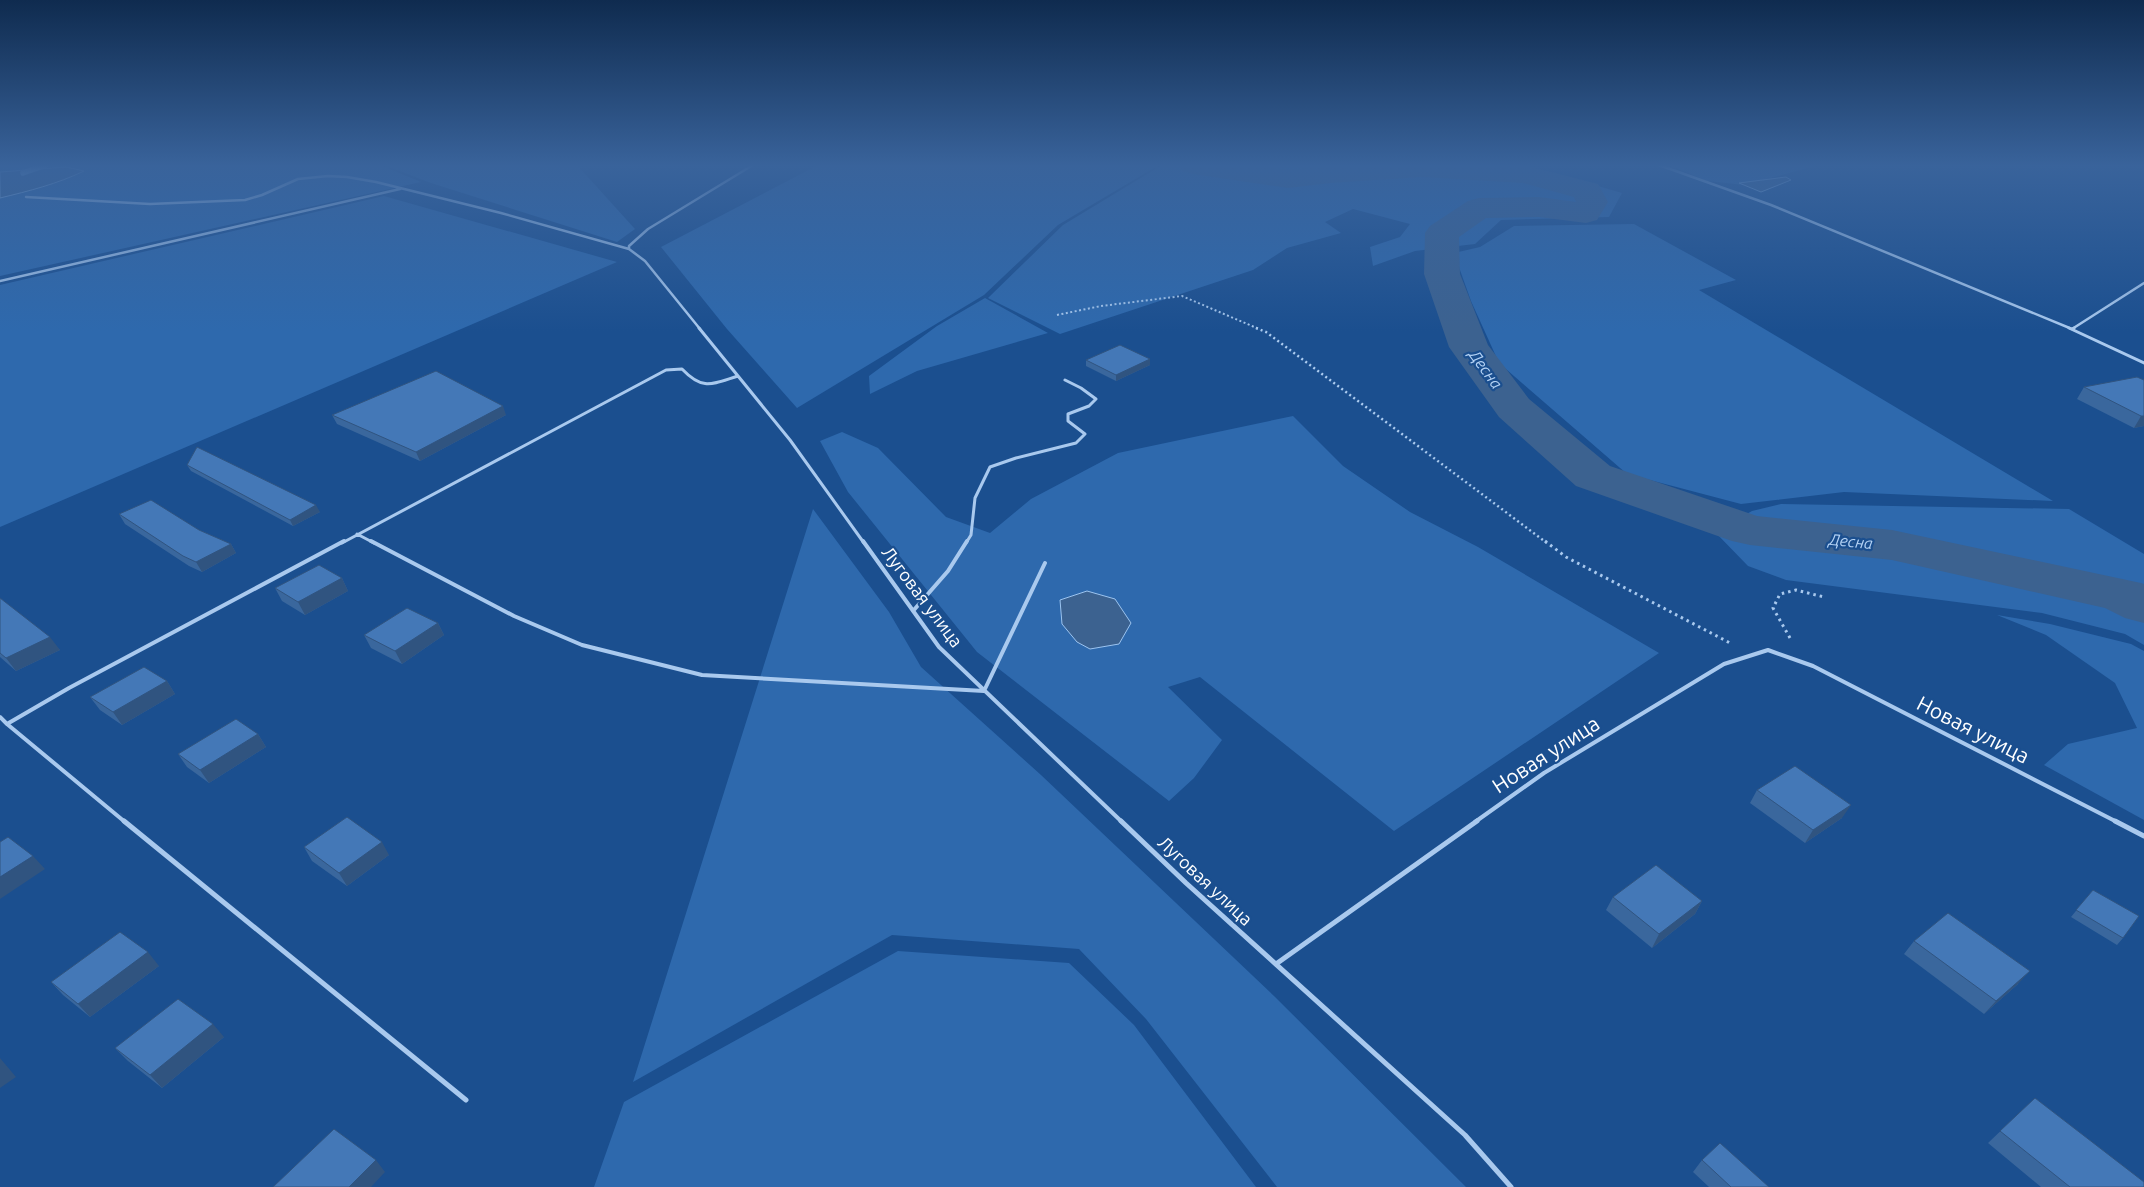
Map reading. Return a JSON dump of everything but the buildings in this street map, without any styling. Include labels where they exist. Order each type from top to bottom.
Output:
[{"type":"lane","points":[[0,281],[261,220]]},
{"type":"lane","points":[[528,220],[629,249],[629,246],[648,229],[662,220]]},
{"type":"lane","points":[[1809,220],[2072,328],[2144,363]]},
{"type":"lane","name":"Луговая улица","points":[[629,249],[645,261],[790,440],[939,647],[1186,883],[1276,964]]},
{"type":"lane","points":[[2072,328],[2144,283]]},
{"type":"lane","points":[[7,724],[78,683],[666,370],[682,368],[697,384],[706,385],[738,376]]},
{"type":"lane","points":[[913,611],[948,571],[971,535],[975,498],[990,467],[1076,442],[1085,434],[1068,421],[1068,414],[1089,406],[1096,399],[1081,388],[1064,380]]},
{"type":"lane","points":[[357,534],[514,616],[582,646],[702,675],[984,691],[1045,563]]},
{"type":"lane","name":"Новая улица","points":[[1276,964],[1544,773],[1724,664],[1768,650],[1814,666],[2144,836]]},
{"type":"lane","points":[[0,717],[43,755],[466,1100]]},
{"type":"lane","points":[[1276,964],[1465,1135],[1511,1187]]},
{"type":"path","points":[[1057,315],[1101,306],[1182,296],[1266,332],[1566,557],[1753,654]]},
{"type":"path","points":[[1791,640],[1773,608],[1780,594],[1796,590],[1824,597]]},
{"type":"shaded area","points":[[0,220],[249,220],[0,276]]},
{"type":"shaded area","points":[[279,220],[470,220],[617,262],[0,527],[0,285]]},
{"type":"shaded area","points":[[549,220],[627,220],[635,229],[617,242]]},
{"type":"shaded area","points":[[712,220],[1066,220],[1058,225],[984,295],[797,408],[727,329],[661,247]]},
{"type":"shaded area","points":[[1071,220],[1328,220],[1325,222],[1341,233],[1287,248],[1253,270],[1060,334],[988,298],[1063,225]]},
{"type":"shaded area","points":[[1396,220],[1501,220],[1475,244],[1415,251],[1373,266],[1370,247],[1400,237],[1410,224]]},
{"type":"shaded area","points":[[1634,224],[1736,280],[1699,290],[2053,501],[1844,492],[1741,504],[1627,474],[1499,363],[1471,301],[1454,253],[1480,247],[1514,226]]},
{"type":"shaded area","points":[[985,298],[1048,333],[917,371],[870,394],[869,376],[937,326]]},
{"type":"shaded area","points":[[1293,416],[1343,466],[1410,512],[1478,547],[1659,653],[1394,831],[1200,677],[1168,687],[1222,740],[1194,778],[1169,801],[977,652],[848,492],[820,441],[842,432],[878,448],[946,517],[990,533],[1031,499],[1118,453]]},
{"type":"shaded area","points":[[1781,504],[2069,509],[2144,554],[2144,645],[2125,634],[2042,613],[1786,580],[1748,566],[1715,532],[1752,511]]},
{"type":"shaded area","points":[[813,509],[889,612],[921,667],[1041,775],[1274,996],[1466,1187],[1277,1187],[1146,1019],[1079,949],[892,935],[633,1082]]},
{"type":"shaded area","points":[[1087,591],[1115,599],[1131,623],[1119,644],[1090,649],[1077,642],[1062,624],[1060,600]]},
{"type":"shaded area","points":[[1997,615],[2050,624],[2131,644],[2144,651],[2144,820],[2044,765],[2068,744],[2137,728],[2115,683],[2046,635]]},
{"type":"shaded area","points":[[898,951],[1069,963],[1134,1025],[1256,1187],[594,1187],[624,1102]]},
{"type":"waterway","name":"Десна","points":[[1461,220],[1442,233],[1442,274],[1469,347],[1514,408],[1593,476],[1750,530],[1892,545],[2122,595],[2144,606]]}]
